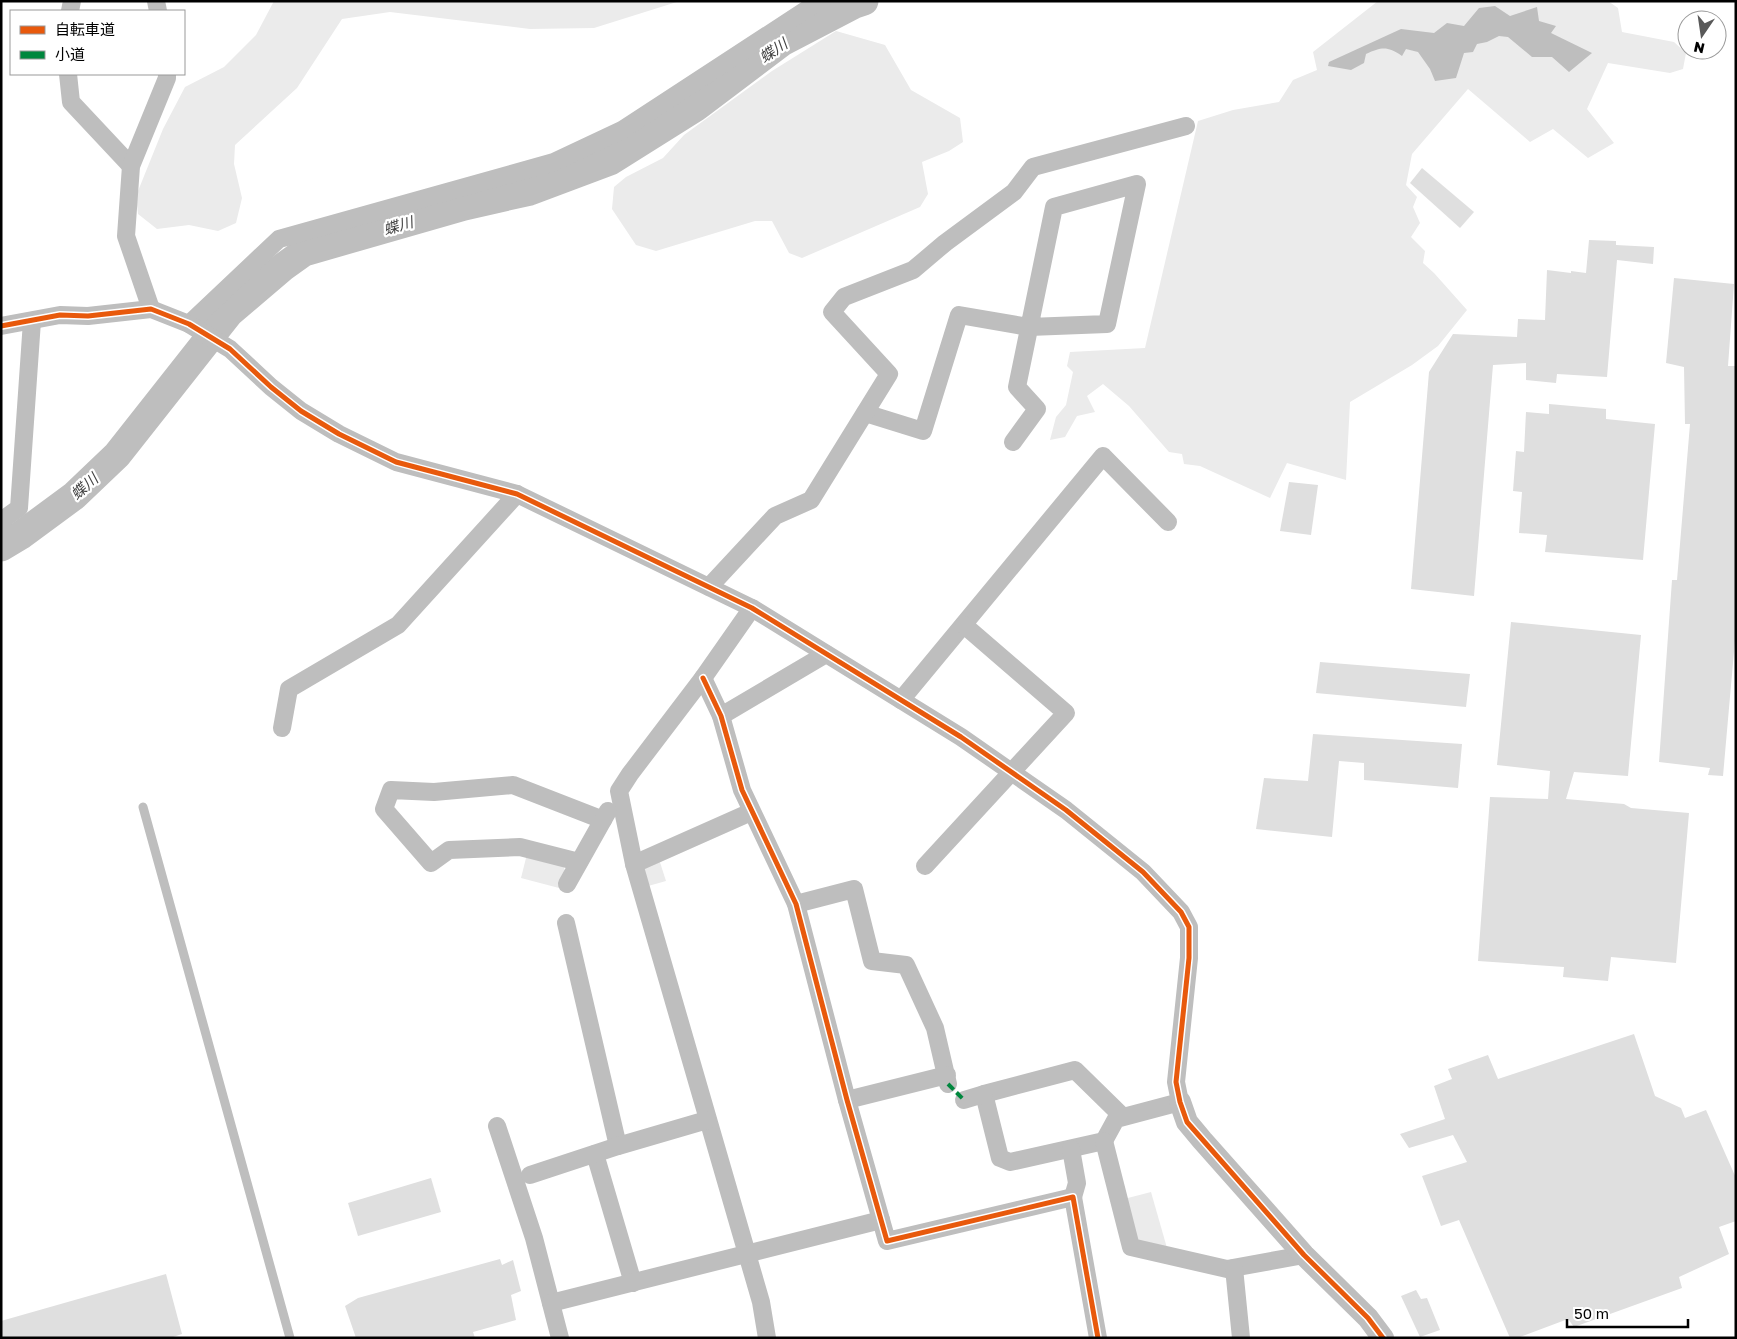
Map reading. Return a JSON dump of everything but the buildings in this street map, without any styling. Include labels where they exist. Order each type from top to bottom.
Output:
[{"type":"street","points":[[189,324],[279,239],[554,162],[622,130],[822,1]]},
{"type":"street","points":[[68,75],[71,102],[132,166]]},
{"type":"street","points":[[151,309],[126,236],[132,166],[167,75]]},
{"type":"street","points":[[709,587],[775,516],[811,500],[889,374],[832,312],[844,297],[913,270],[945,242],[1014,192],[1033,167],[1186,126]]},
{"type":"street","points":[[865,413],[923,431],[959,315],[1029,327],[1107,324],[1137,184],[1054,207],[1029,327],[1017,387],[1037,409],[1013,442]]},
{"type":"street","points":[[1,326],[32,322],[60,315],[88,316],[151,309],[189,324],[230,350],[270,387],[301,411],[339,434],[396,462],[517,494],[752,608],[961,737],[1066,810],[1143,872],[1181,912],[1189,927],[1189,958],[1176,1082],[1187,1122],[1304,1255],[1368,1318],[1383,1338]]},
{"type":"street","points":[[1,521],[19,508],[32,322]]},
{"type":"street","points":[[902,700],[1103,456],[1168,522]]},
{"type":"street","points":[[282,728],[290,689],[398,625],[517,494]]},
{"type":"street","points":[[567,884],[630,774],[703,678],[752,608]]},
{"type":"street","points":[[925,866],[1066,713],[964,625]]},
{"type":"street","points":[[721,716],[826,654]]},
{"type":"street","points":[[703,678],[721,716],[750,812],[796,904],[847,1100],[887,1241],[1073,1197]]},
{"type":"street","points":[[579,862],[520,846],[449,850],[431,863],[384,809],[391,790],[434,792],[513,785],[603,820]]},
{"type":"street","points":[[619,791],[634,864],[761,1302],[767,1338]]},
{"type":"street","points":[[634,864],[750,812]]},
{"type":"street","points":[[796,904],[854,889],[872,961],[906,965],[935,1028],[947,1079],[847,1100]]},
{"type":"street","points":[[566,923],[618,1146]]},
{"type":"street","points":[[964,1100],[1075,1070],[1123,1117]]},
{"type":"street","points":[[984,1094],[1000,1158],[1010,1162],[1104,1141]]},
{"type":"street","points":[[1180,1102],[1116,1119],[1104,1141],[1131,1247],[1227,1269],[1304,1255]]},
{"type":"street","points":[[530,1176],[618,1146],[707,1120]]},
{"type":"street","points":[[497,1126],[534,1238],[560,1338]]},
{"type":"street","points":[[1071,1149],[1077,1183],[1073,1197],[1098,1338]]},
{"type":"street","points":[[595,1154],[632,1283]]},
{"type":"street","points":[[551,1304],[881,1220]]},
{"type":"street","points":[[1234,1268],[1241,1338]]},
{"type":"lane","points":[[143,807],[290,1338]]},
{"type":"shaded area","points":[[274,1],[680,1],[594,28],[530,29],[390,12],[342,19],[297,88],[235,145],[234,164],[242,198],[236,223],[218,231],[189,225],[157,229],[138,214],[136,196],[163,129],[185,87],[224,67],[256,35]]},
{"type":"shaded area","points":[[1378,1],[1608,1],[1618,8],[1622,32],[1674,42],[1677,45],[1677,60],[1685,60],[1683,69],[1670,73],[1608,63],[1587,109],[1614,143],[1588,158],[1553,129],[1530,142],[1468,89],[1412,154],[1406,185],[1417,197],[1413,207],[1420,223],[1411,237],[1425,251],[1423,263],[1467,310],[1438,346],[1412,365],[1350,402],[1346,480],[1287,463],[1270,498],[1200,466],[1184,464],[1182,454],[1169,452],[1129,406],[1103,384],[1087,396],[1095,412],[1077,416],[1065,437],[1050,440],[1056,417],[1066,405],[1073,372],[1067,366],[1070,352],[1145,348],[1198,121],[1233,110],[1279,102],[1293,80],[1317,70],[1313,52]]},
{"type":"shaded area","points":[[1495,6],[1510,16],[1537,7],[1539,21],[1556,26],[1551,33],[1592,53],[1569,72],[1552,57],[1532,57],[1508,37],[1499,36],[1487,42],[1477,44],[1473,52],[1464,53],[1456,78],[1435,81],[1430,69],[1418,52],[1406,49],[1402,56],[1388,49],[1380,49],[1366,54],[1364,63],[1351,70],[1328,66],[1329,62],[1401,29],[1434,33],[1447,23],[1464,26],[1479,8]]},
{"type":"shaded area","points":[[836,31],[885,45],[911,90],[960,118],[963,142],[949,151],[922,162],[928,194],[920,207],[802,258],[789,253],[772,221],[755,221],[656,251],[636,245],[612,209],[614,187],[626,177],[663,158],[684,135],[772,71]]},
{"type":"shaded area","points":[[657,853],[666,881],[641,888],[634,864]]},
{"type":"shaded area","points":[[527,854],[562,862],[565,871],[559,888],[521,878]]},
{"type":"shaded area","points":[[1151,1192],[1167,1248],[1135,1241],[1124,1199]]},
{"type":"waterway","name":"蝶川","points":[[1,547],[21,535],[74,496],[117,455],[229,313],[283,267],[304,252],[464,206],[530,191],[610,161],[696,107],[782,42],[864,1]]},
{"type":"marked path","points":[[948,1084],[964,1100]]},
{"type":"cycle path","points":[[1,326],[60,315],[88,316],[151,309],[189,324],[230,349],[271,387],[301,411],[339,434],[396,462],[517,494],[752,608],[961,737],[1066,810],[1143,872],[1181,912],[1189,927],[1189,958],[1176,1082],[1187,1122],[1304,1255],[1368,1318],[1383,1338]]},
{"type":"cycle path","points":[[703,678],[721,716],[742,790],[796,904],[847,1100],[887,1241],[1073,1197],[1098,1338]]}]
